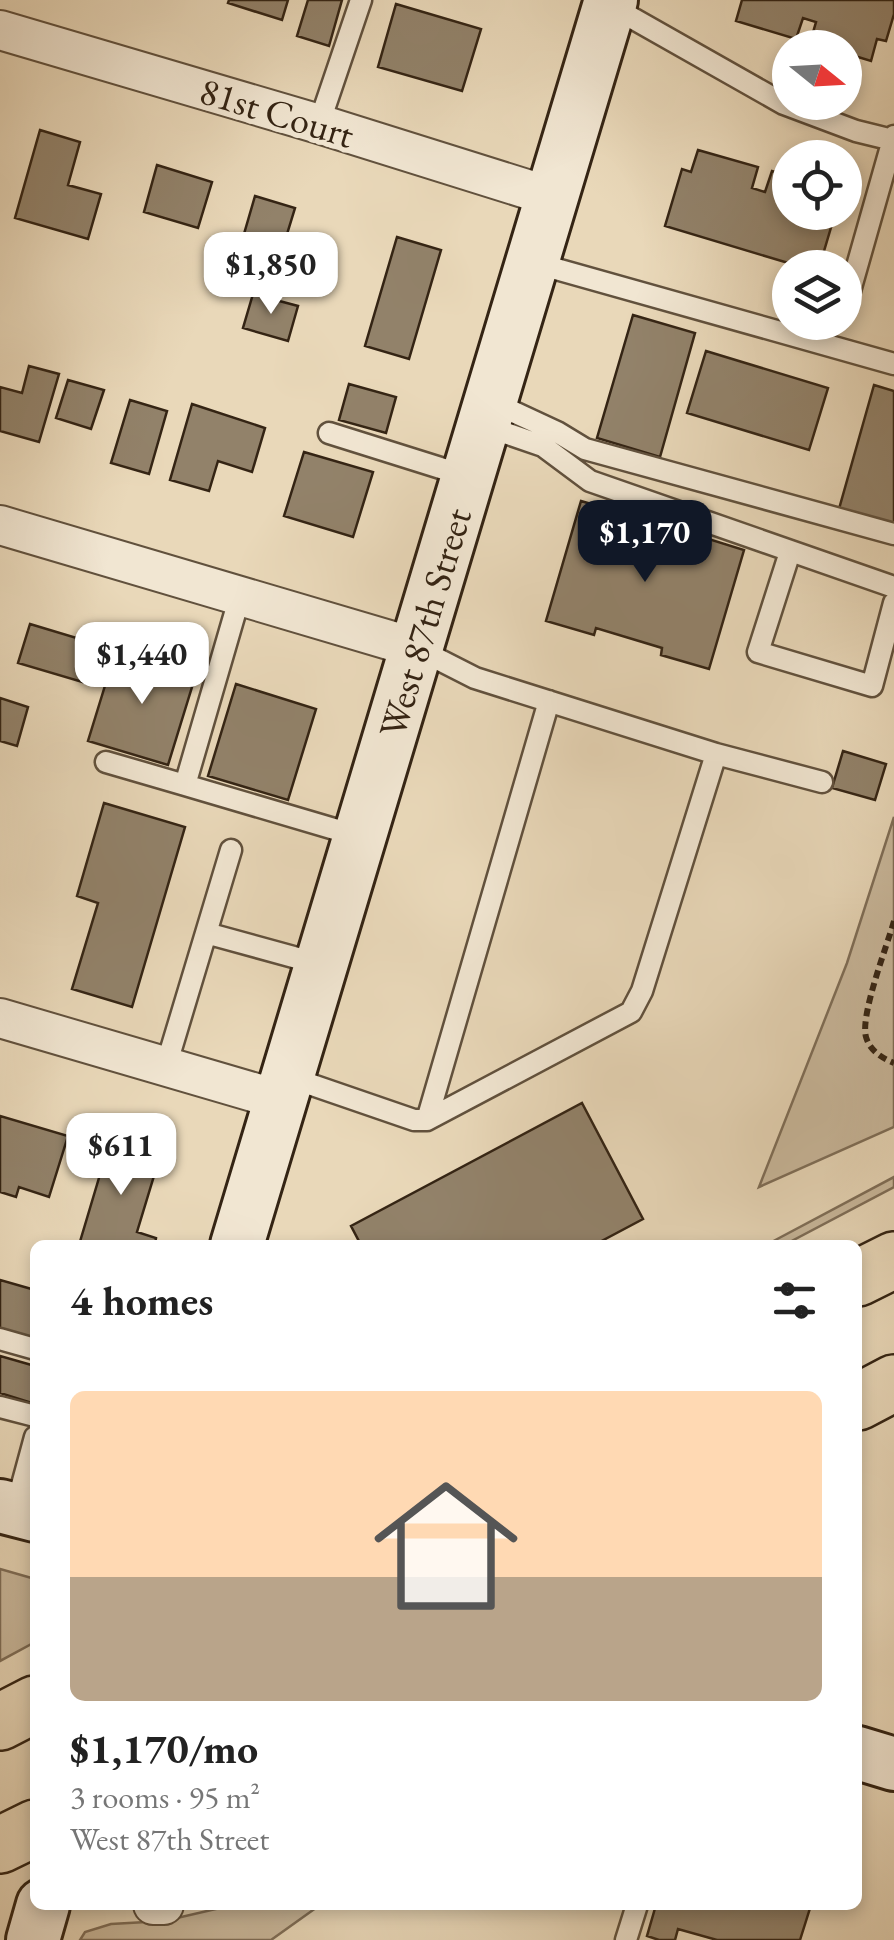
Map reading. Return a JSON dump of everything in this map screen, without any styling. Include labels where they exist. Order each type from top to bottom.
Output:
[{"type":"highway","points":[[862,1276],[894,1260]]},
{"type":"highway","points":[[862,1400],[894,1383]]},
{"type":"main road","name":"West 87th Street","points":[[238,1240],[610,3]]},
{"type":"main road","points":[[862,1754],[894,1764]]},
{"type":"main road","points":[[34,1940],[42,1910]]},
{"type":"street","name":"81st Court","points":[[0,30],[552,197]]},
{"type":"street","points":[[0,525],[416,648]]},
{"type":"street","points":[[0,1018],[166,1066],[284,1088]]},
{"type":"lane","points":[[318,124],[362,0]]},
{"type":"lane","points":[[610,3],[784,104],[856,131],[894,138],[862,250]]},
{"type":"lane","points":[[532,262],[894,364]]},
{"type":"lane","points":[[487,413],[557,432],[584,450],[894,534]]},
{"type":"lane","points":[[487,413],[543,446],[590,481],[894,588]]},
{"type":"lane","points":[[329,433],[468,477]]},
{"type":"lane","points":[[790,552],[758,652],[872,686],[894,602]]},
{"type":"lane","points":[[185,786],[240,596]]},
{"type":"lane","points":[[416,648],[475,678],[716,754],[822,782]]},
{"type":"lane","points":[[427,1120],[549,701]]},
{"type":"lane","points":[[284,1088],[427,1120],[631,1012],[642,992],[716,754]]},
{"type":"lane","points":[[106,762],[360,836]]},
{"type":"lane","points":[[166,1066],[231,850]]},
{"type":"lane","points":[[206,933],[321,964]]},
{"type":"lane","points":[[0,1339],[30,1348]]},
{"type":"lane","points":[[0,1406],[30,1415]]},
{"type":"lane","points":[[17,1510],[30,1457]]},
{"type":"lane","points":[[626,1940],[635,1910]]},
{"type":"path","points":[[894,921],[867,1012],[865,1034],[872,1049],[894,1063]]},
{"type":"shaded area","points":[[894,817],[894,1127],[759,1187],[847,963]]},
{"type":"shaded area","points":[[894,1177],[894,1187],[793,1240],[775,1240]]},
{"type":"shaded area","points":[[0,1569],[30,1578],[30,1645],[0,1661]]},
{"type":"shaded area","points":[[211,1910],[313,1910],[271,1940],[80,1940],[85,1932],[111,1924],[164,1921]]},
{"type":"building","points":[[288,0],[282,20],[228,3]]},
{"type":"building","points":[[308,0],[342,0],[329,46],[297,36]]},
{"type":"building","points":[[742,0],[894,0],[886,41],[877,39],[871,61],[862,58],[862,30],[814,30],[816,22],[803,18],[799,30],[772,32],[736,21]]},
{"type":"building","points":[[396,4],[481,29],[462,91],[378,67]]},
{"type":"building","points":[[40,130],[80,142],[68,185],[101,194],[88,239],[15,218]]},
{"type":"building","points":[[698,150],[758,167],[752,188],[765,192],[772,171],[772,230],[830,230],[824,250],[772,250],[772,258],[665,226],[682,169],[691,172]]},
{"type":"building","points":[[157,165],[212,182],[198,228],[144,212]]},
{"type":"building","points":[[255,196],[295,208],[276,270],[237,258]]},
{"type":"building","points":[[397,237],[441,250],[409,359],[365,346]]},
{"type":"building","points":[[253,294],[298,306],[288,341],[243,328]]},
{"type":"building","points":[[633,315],[695,333],[660,457],[597,438]]},
{"type":"building","points":[[706,351],[828,388],[809,450],[687,413]]},
{"type":"building","points":[[29,366],[59,374],[39,442],[0,431],[0,387],[22,393]]},
{"type":"building","points":[[68,380],[104,390],[91,429],[56,418]]},
{"type":"building","points":[[349,384],[396,397],[386,433],[339,420]]},
{"type":"building","points":[[874,385],[894,391],[894,525],[839,509]]},
{"type":"building","points":[[130,400],[167,411],[149,474],[111,463]]},
{"type":"building","points":[[192,404],[265,428],[252,472],[218,461],[209,491],[170,480]]},
{"type":"building","points":[[304,452],[373,472],[353,537],[284,516]]},
{"type":"building","points":[[581,501],[629,515],[627,522],[694,542],[696,535],[744,550],[709,669],[661,655],[662,648],[596,628],[594,635],[546,621]]},
{"type":"building","points":[[30,624],[100,645],[89,684],[18,663]]},
{"type":"building","points":[[116,650],[196,674],[168,765],[88,741]]},
{"type":"building","points":[[236,684],[316,709],[288,800],[208,776]]},
{"type":"building","points":[[0,698],[28,707],[17,746],[0,741]]},
{"type":"building","points":[[843,751],[886,764],[875,800],[832,788]]},
{"type":"building","points":[[104,803],[185,827],[132,1007],[72,989],[98,903],[77,896]]},
{"type":"building","points":[[582,1103],[643,1219],[603,1240],[358,1240],[351,1226]]},
{"type":"building","points":[[0,1116],[68,1136],[49,1197],[19,1187],[16,1197],[0,1192]]},
{"type":"building","points":[[110,1141],[160,1156],[137,1232],[156,1240],[80,1240]]},
{"type":"building","points":[[0,1280],[30,1289],[30,1339],[0,1330]]},
{"type":"building","points":[[0,1356],[30,1365],[30,1402],[0,1393]]},
{"type":"building","points":[[655,1910],[809,1910],[800,1940],[717,1940],[678,1929],[675,1940],[647,1936]]}]
